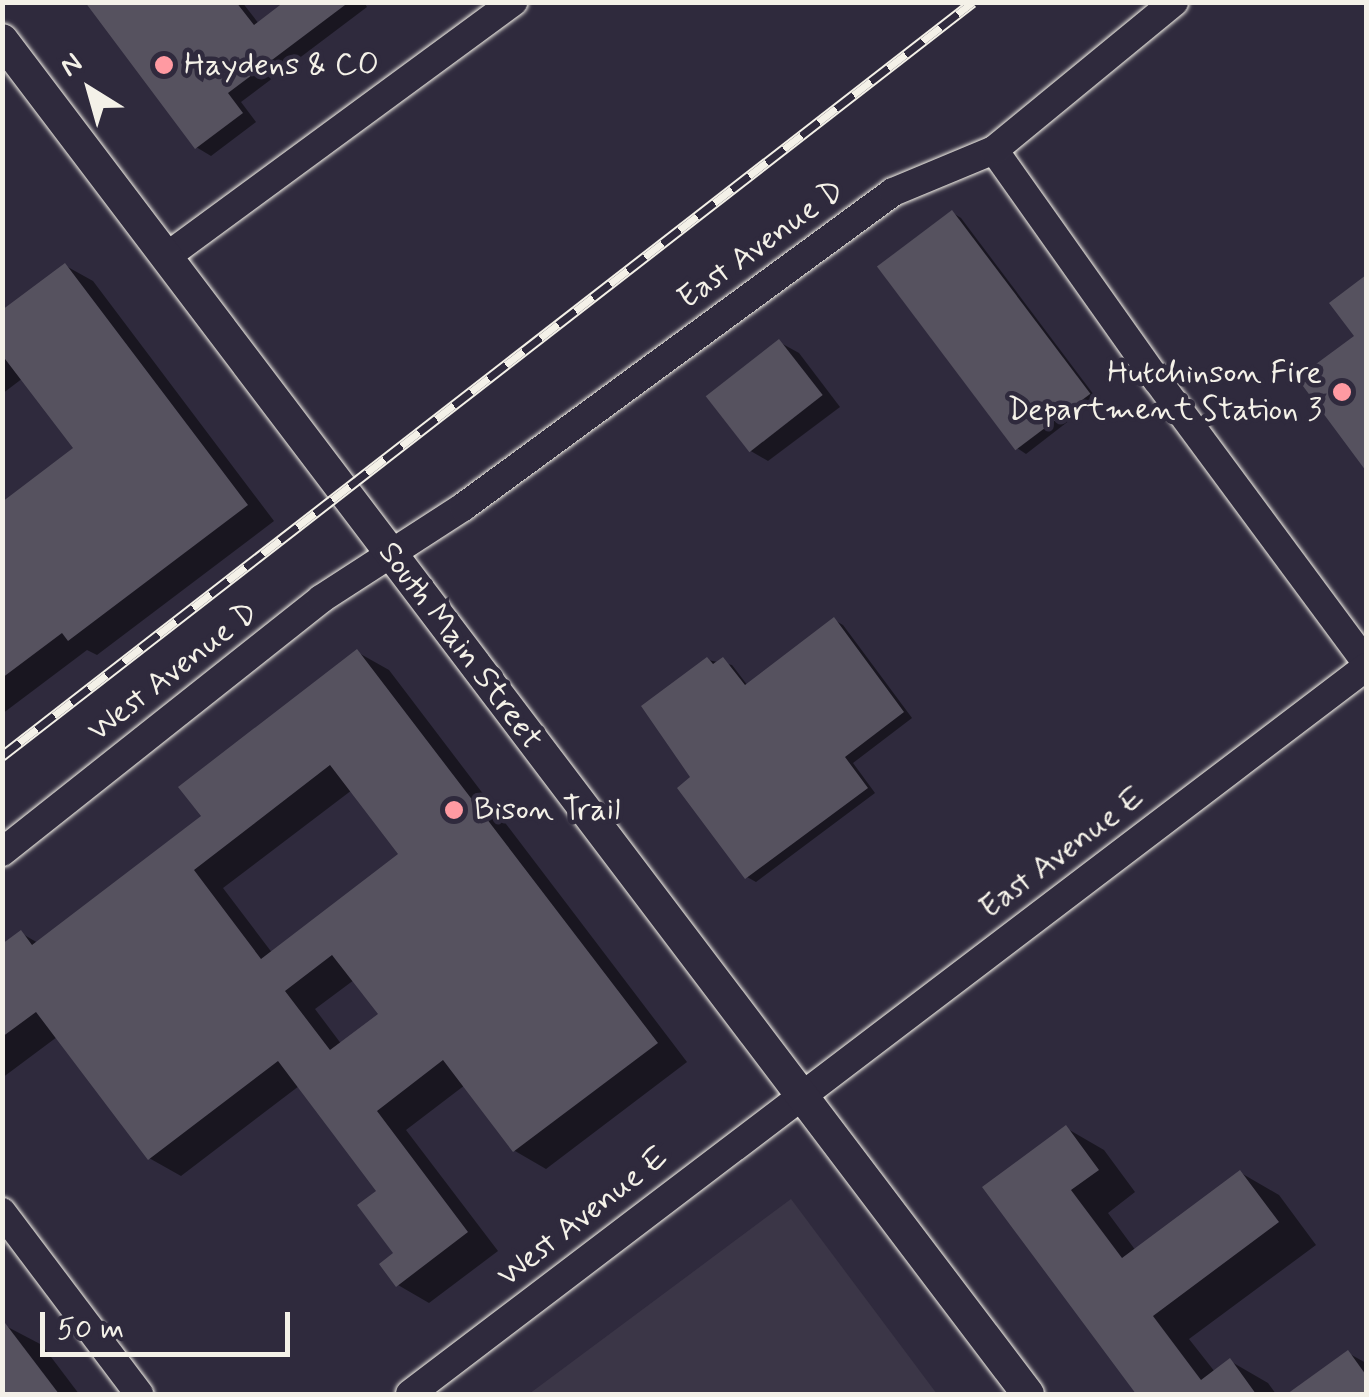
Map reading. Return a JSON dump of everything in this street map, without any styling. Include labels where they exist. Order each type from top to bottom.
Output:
[{"type":"street","points":[[166,256],[513,2]]},
{"type":"street","name":"East Avenue D","points":[[391,554],[463,506],[893,192],[994,150],[1174,2]]},
{"type":"street","name":"South Main Street","points":[[2,40],[1028,1394]]},
{"type":"street","points":[[994,150],[1366,664]]},
{"type":"street","name":"West Avenue D","points":[[2,852],[322,599],[391,554]]},
{"type":"street","name":"East Avenue E","points":[[799,1095],[1366,664]]},
{"type":"street","name":"West Avenue E","points":[[410,1394],[799,1095]]},
{"type":"street","points":[[2,1212],[140,1394]]},
{"type":"shaded area","points":[[791,1199],[937,1394],[529,1394]]},
{"type":"building","points":[[85,2],[236,2],[254,25],[284,2],[349,2],[228,93],[243,113],[195,149]]},
{"type":"building","points":[[952,210],[1090,394],[1015,450],[877,267]]},
{"type":"building","points":[[65,263],[248,505],[68,641],[62,633],[2,678],[2,502],[73,448],[2,355],[2,310]]},
{"type":"building","points":[[1366,275],[1366,471],[1297,378],[1354,336],[1329,303]]},
{"type":"building","points":[[779,339],[823,395],[749,452],[706,396]]},
{"type":"building","points":[[834,617],[904,712],[845,757],[868,788],[745,879],[677,788],[690,777],[641,706],[707,657],[713,664],[723,657],[745,685]]},
{"type":"building","points":[[357,649],[658,1043],[513,1152],[443,1060],[377,1111],[468,1232],[396,1287],[379,1264],[393,1253],[357,1205],[376,1191],[278,1061],[148,1160],[36,1012],[2,1037],[2,944],[21,930],[32,945],[201,816],[178,787]],"holes":[[[330,765],[398,854],[261,959],[194,870]],[[332,955],[378,1014],[330,1050],[285,991]]]},
{"type":"building","points":[[1066,1125],[1099,1170],[1071,1190],[1122,1258],[1240,1170],[1279,1222],[1153,1316],[1201,1380],[1230,1358],[1256,1394],[1136,1394],[982,1187]]},
{"type":"building","points":[[2,1319],[59,1394],[2,1394]]},
{"type":"building","points":[[1348,1350],[1366,1375],[1366,1394],[1287,1394]]},
{"type":"railway","points":[[2,756],[973,2]]},
{"type":"place","name":"Haydens & CO","points":[[164,65]]},
{"type":"place","name":"Hutchinson Fire Department Station 3","points":[[1342,392]]},
{"type":"place","name":"Bison Trail","points":[[454,810]]}]
